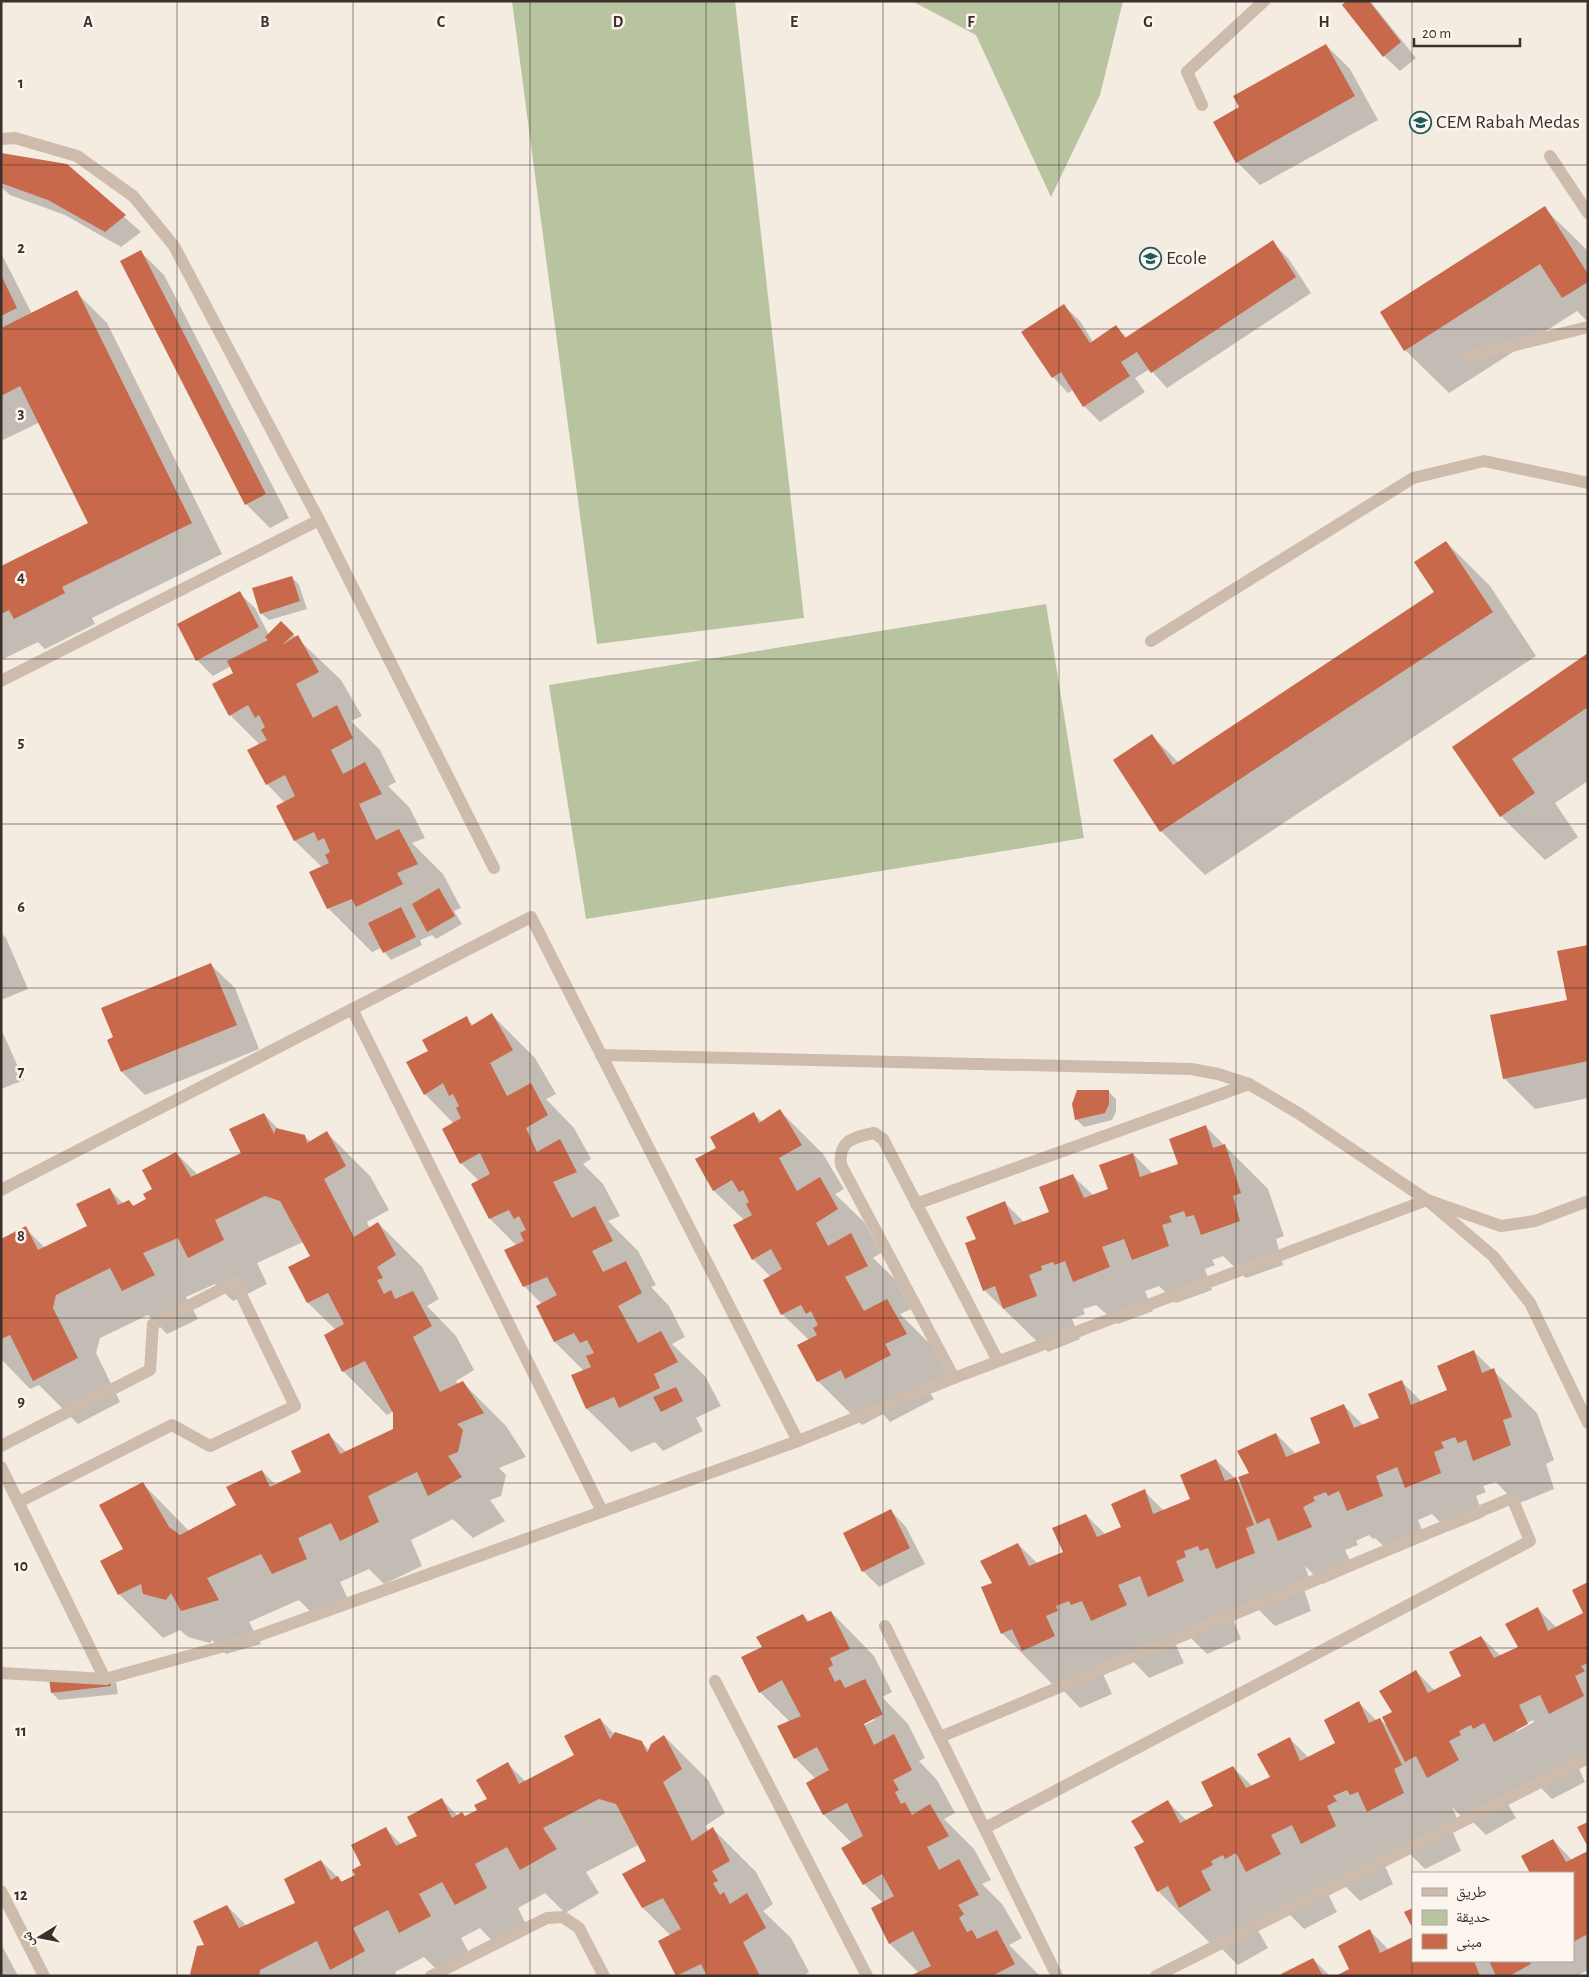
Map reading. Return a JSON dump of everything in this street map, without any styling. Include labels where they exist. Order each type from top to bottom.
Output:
[{"type":"street","points":[[1202,105],[1187,72],[1264,1]]},
{"type":"street","points":[[1,139],[15,138],[77,156],[133,196],[174,246],[319,520],[494,868]]},
{"type":"street","points":[[1550,156],[1588,213]]},
{"type":"street","points":[[1466,356],[1588,327]]},
{"type":"street","points":[[1150,641],[1413,478],[1484,461],[1588,483]]},
{"type":"street","points":[[1,682],[319,520]]},
{"type":"street","points":[[1,1190],[531,917],[798,1441]]},
{"type":"street","points":[[352,1009],[602,1511]]},
{"type":"street","points":[[601,1055],[1191,1069],[1218,1074],[1249,1084],[1359,1153],[1428,1200],[1493,1256],[1530,1303],[1588,1424]]},
{"type":"street","points":[[916,1204],[1249,1084]]},
{"type":"street","points":[[954,1378],[841,1166],[840,1153],[843,1145],[863,1135],[874,1133],[883,1139],[998,1361]]},
{"type":"street","points":[[1,1673],[105,1679],[246,1640],[798,1441],[998,1361],[1428,1200],[1501,1226],[1535,1221],[1588,1201]]},
{"type":"street","points":[[1,1446],[150,1370],[153,1324],[235,1282],[296,1406],[210,1446],[172,1425],[19,1502]]},
{"type":"street","points":[[1,1466],[105,1679]]},
{"type":"street","points":[[940,1737],[1512,1498],[1530,1541],[985,1828]]},
{"type":"street","points":[[885,1626],[1058,1976]]},
{"type":"street","points":[[715,1681],[867,1976]]},
{"type":"street","points":[[1156,1976],[1588,1758]]},
{"type":"street","points":[[1,1891],[44,1976]]},
{"type":"street","points":[[431,1976],[547,1918],[563,1917],[579,1928],[604,1976]]},
{"type":"green space","points":[[512,1],[735,1],[804,618],[597,644]]},
{"type":"green space","points":[[912,1],[1123,1],[1100,95],[1051,197],[976,35]]},
{"type":"green space","points":[[1046,604],[1084,838],[586,919],[549,685]]},
{"type":"building","points":[[1346,1],[1369,1],[1401,42],[1383,57],[1342,5]]},
{"type":"building","points":[[1326,44],[1355,96],[1236,163],[1213,122],[1239,107],[1233,96]]},
{"type":"building","points":[[1,153],[67,164],[126,215],[105,232],[48,200],[1,183]]},
{"type":"building","points":[[1545,206],[1588,274],[1588,282],[1562,298],[1540,264],[1404,351],[1380,312]]},
{"type":"building","points":[[1273,240],[1296,277],[1151,373],[1137,352],[1121,362],[1130,376],[1083,407],[1061,372],[1052,378],[1021,332],[1064,304],[1090,343],[1116,325],[1125,338]]},
{"type":"building","points":[[141,250],[266,494],[245,505],[120,261]]},
{"type":"building","points":[[1,275],[17,308],[1,316]]},
{"type":"building","points":[[77,290],[192,523],[62,587],[65,593],[14,619],[9,610],[1,614],[1,566],[88,523],[20,386],[1,396],[1,328]]},
{"type":"building","points":[[1446,541],[1493,612],[1160,832],[1113,760],[1152,734],[1173,765],[1434,592],[1414,562]]},
{"type":"building","points":[[292,576],[300,601],[260,614],[252,588]]},
{"type":"building","points":[[240,591],[259,627],[196,661],[177,624]]},
{"type":"building","points":[[281,621],[294,634],[282,645],[298,635],[319,672],[296,684],[313,718],[337,705],[353,738],[331,750],[343,774],[365,762],[382,794],[359,804],[376,840],[399,829],[418,864],[397,873],[403,884],[356,907],[352,899],[327,909],[309,872],[329,863],[325,855],[330,852],[324,838],[318,841],[314,832],[294,841],[276,806],[295,796],[285,775],[266,785],[247,750],[267,740],[261,730],[265,727],[259,715],[255,718],[248,705],[229,716],[212,684],[233,673],[227,661],[268,640],[265,637]]},
{"type":"building","points":[[1588,653],[1588,707],[1512,759],[1535,793],[1500,817],[1452,747]]},
{"type":"building","points":[[439,888],[455,916],[427,932],[412,904]]},
{"type":"building","points":[[401,907],[416,937],[383,953],[368,923]]},
{"type":"building","points":[[1588,945],[1588,1061],[1503,1079],[1490,1015],[1567,1000],[1557,951]]},
{"type":"building","points":[[211,963],[237,1025],[121,1072],[107,1040],[113,1037],[101,1008]]},
{"type":"building","points":[[492,1013],[513,1050],[490,1063],[507,1096],[531,1083],[548,1115],[526,1128],[537,1152],[560,1139],[577,1172],[553,1182],[572,1218],[595,1206],[613,1241],[592,1251],[603,1272],[626,1261],[642,1293],[618,1306],[638,1343],[661,1331],[678,1362],[654,1374],[660,1388],[619,1408],[614,1397],[586,1409],[571,1375],[591,1367],[586,1356],[594,1353],[587,1340],[580,1343],[574,1333],[554,1342],[536,1306],[557,1295],[547,1277],[523,1287],[504,1250],[524,1241],[520,1233],[526,1230],[519,1216],[514,1219],[509,1210],[489,1219],[471,1184],[490,1174],[480,1153],[460,1164],[442,1129],[461,1118],[456,1108],[459,1106],[453,1094],[449,1096],[443,1083],[424,1095],[406,1062],[428,1051],[422,1040],[467,1016],[471,1026]]},
{"type":"building","points":[[1077,1090],[1109,1090],[1109,1104],[1105,1113],[1075,1120],[1072,1104]]},
{"type":"building","points":[[780,1109],[802,1145],[779,1158],[797,1191],[820,1177],[838,1209],[816,1223],[828,1246],[851,1233],[868,1266],[845,1277],[864,1311],[887,1299],[907,1334],[885,1344],[891,1355],[845,1379],[841,1370],[817,1382],[797,1345],[817,1335],[813,1328],[818,1325],[811,1311],[806,1314],[801,1305],[781,1315],[763,1280],[782,1269],[771,1249],[752,1260],[733,1225],[752,1215],[746,1204],[749,1202],[743,1190],[739,1192],[732,1180],[713,1191],[695,1159],[716,1148],[710,1137],[754,1112],[759,1123]]},
{"type":"building","points":[[264,1113],[274,1134],[276,1128],[305,1135],[307,1143],[327,1131],[346,1166],[324,1179],[354,1237],[378,1222],[396,1255],[377,1267],[383,1278],[377,1280],[384,1294],[391,1290],[395,1299],[413,1291],[432,1326],[413,1337],[440,1392],[463,1381],[484,1413],[457,1424],[463,1430],[458,1452],[448,1456],[462,1477],[428,1496],[417,1472],[368,1496],[379,1522],[340,1541],[331,1523],[298,1538],[307,1559],[272,1574],[261,1554],[207,1578],[219,1600],[181,1611],[171,1593],[166,1600],[143,1594],[141,1584],[118,1595],[100,1561],[123,1549],[99,1505],[143,1482],[169,1527],[180,1535],[236,1505],[226,1487],[262,1470],[270,1487],[301,1472],[291,1451],[329,1433],[340,1454],[393,1429],[393,1413],[365,1361],[342,1372],[324,1335],[344,1324],[328,1293],[307,1303],[288,1267],[310,1256],[280,1201],[265,1196],[215,1220],[224,1240],[188,1258],[178,1238],[143,1253],[155,1275],[122,1291],[110,1268],[56,1295],[53,1308],[78,1358],[33,1381],[10,1335],[1,1339],[1,1239],[26,1226],[38,1250],[87,1226],[76,1204],[110,1188],[118,1205],[129,1200],[133,1206],[146,1199],[143,1194],[152,1189],[142,1170],[176,1152],[191,1177],[241,1153],[229,1129]]},
{"type":"building","points":[[1206,1125],[1213,1148],[1225,1144],[1241,1193],[1233,1196],[1240,1221],[1201,1235],[1194,1215],[1186,1217],[1184,1211],[1169,1216],[1172,1222],[1162,1225],[1169,1246],[1132,1260],[1124,1239],[1102,1247],[1110,1267],[1073,1282],[1065,1261],[1055,1265],[1053,1262],[1041,1266],[1042,1270],[1029,1275],[1037,1296],[1003,1309],[995,1286],[983,1291],[965,1243],[976,1239],[966,1217],[1005,1201],[1014,1225],[1049,1212],[1039,1187],[1073,1174],[1084,1198],[1108,1189],[1099,1165],[1133,1153],[1140,1177],[1178,1164],[1169,1139]]},
{"type":"building","points":[[1474,1350],[1482,1373],[1494,1368],[1512,1417],[1503,1420],[1511,1445],[1473,1461],[1466,1440],[1458,1443],[1455,1437],[1441,1442],[1444,1448],[1434,1452],[1441,1473],[1405,1488],[1397,1467],[1376,1476],[1383,1496],[1347,1511],[1339,1491],[1328,1496],[1326,1492],[1313,1497],[1315,1501],[1303,1507],[1312,1527],[1278,1541],[1269,1518],[1257,1524],[1238,1477],[1249,1473],[1237,1451],[1276,1433],[1286,1457],[1320,1443],[1310,1418],[1344,1404],[1354,1428],[1379,1418],[1368,1394],[1402,1380],[1411,1405],[1447,1390],[1437,1366]]},
{"type":"building","points":[[676,1387],[683,1401],[661,1412],[653,1397]]},
{"type":"building","points":[[1216,1459],[1225,1481],[1236,1477],[1254,1525],[1246,1528],[1255,1553],[1216,1569],[1208,1548],[1200,1551],[1198,1546],[1184,1551],[1186,1557],[1176,1561],[1184,1581],[1148,1597],[1140,1576],[1118,1585],[1127,1605],[1091,1621],[1082,1601],[1071,1605],[1069,1601],[1056,1606],[1058,1611],[1046,1616],[1055,1636],[1022,1651],[1012,1629],[1001,1634],[981,1587],[992,1583],[980,1561],[1018,1543],[1029,1566],[1063,1552],[1052,1528],[1086,1514],[1097,1537],[1121,1527],[1111,1504],[1145,1489],[1153,1514],[1190,1499],[1180,1475]]},
{"type":"building","points":[[891,1509],[910,1548],[862,1572],[843,1533]]},
{"type":"building","points":[[1588,1582],[1588,1663],[1581,1666],[1585,1671],[1575,1676],[1584,1696],[1549,1714],[1540,1695],[1519,1705],[1528,1724],[1494,1742],[1484,1723],[1473,1729],[1471,1725],[1459,1731],[1461,1735],[1449,1741],[1459,1760],[1427,1778],[1416,1756],[1405,1762],[1382,1717],[1392,1712],[1379,1691],[1416,1670],[1428,1693],[1461,1676],[1449,1652],[1481,1636],[1494,1658],[1518,1647],[1505,1624],[1538,1607],[1548,1631],[1583,1613],[1572,1590]]},
{"type":"building","points":[[831,1611],[850,1649],[830,1658],[833,1665],[828,1668],[835,1682],[840,1679],[845,1688],[865,1679],[883,1714],[864,1724],[874,1745],[894,1734],[912,1770],[893,1780],[899,1790],[895,1792],[901,1804],[905,1802],[912,1815],[930,1804],[949,1836],[927,1847],[939,1870],[959,1859],[979,1895],[958,1905],[964,1914],[959,1918],[967,1932],[972,1930],[977,1939],[997,1930],[1015,1964],[992,1976],[910,1976],[931,1966],[913,1931],[889,1944],[871,1908],[894,1896],[882,1874],[863,1885],[841,1848],[863,1836],[847,1803],[823,1815],[806,1783],[829,1770],[817,1747],[794,1759],[777,1726],[801,1716],[782,1680],[759,1693],[741,1657],[762,1647],[756,1637],[803,1614],[807,1622]]},
{"type":"building","points":[[109,1673],[111,1686],[51,1693],[49,1679]]},
{"type":"building","points":[[1359,1701],[1369,1723],[1380,1718],[1402,1765],[1394,1769],[1404,1793],[1367,1812],[1358,1792],[1350,1795],[1347,1790],[1333,1796],[1337,1801],[1327,1806],[1336,1826],[1301,1844],[1292,1825],[1271,1835],[1281,1854],[1246,1872],[1236,1853],[1225,1859],[1223,1855],[1211,1861],[1213,1865],[1201,1871],[1211,1890],[1179,1908],[1168,1886],[1157,1892],[1134,1847],[1144,1842],[1131,1821],[1168,1800],[1180,1823],[1213,1806],[1201,1782],[1233,1766],[1246,1788],[1270,1777],[1257,1754],[1290,1737],[1300,1761],[1335,1743],[1324,1720]]},
{"type":"building","points":[[600,1718],[610,1739],[615,1732],[642,1741],[647,1753],[651,1744],[664,1735],[682,1769],[663,1782],[692,1841],[713,1827],[730,1861],[712,1871],[718,1881],[713,1883],[720,1895],[724,1892],[730,1904],[747,1893],[766,1928],[743,1942],[760,1976],[707,1976],[701,1964],[676,1976],[658,1941],[681,1929],[663,1898],[642,1908],[622,1874],[646,1861],[616,1804],[599,1799],[543,1828],[557,1849],[520,1870],[507,1847],[475,1864],[487,1888],[455,1905],[442,1882],[419,1894],[431,1916],[399,1933],[388,1910],[353,1928],[365,1951],[330,1970],[317,1941],[260,1970],[259,1976],[195,1976],[190,1974],[197,1946],[204,1945],[193,1921],[227,1905],[239,1928],[295,1903],[284,1879],[321,1860],[331,1880],[338,1876],[341,1882],[355,1875],[352,1870],[361,1865],[351,1845],[386,1827],[396,1846],[417,1836],[407,1817],[442,1798],[452,1818],[462,1812],[465,1816],[477,1810],[474,1805],[487,1799],[476,1780],[508,1762],[519,1784],[574,1755],[564,1736]]},
{"type":"building","points":[[1588,1822],[1588,1847],[1577,1827]]},
{"type":"building","points":[[1553,1839],[1566,1862],[1588,1851],[1588,1934],[1574,1941],[1574,1872],[1529,1872],[1521,1856]]},
{"type":"building","points":[[1412,1908],[1412,1927],[1404,1912]]},
{"type":"building","points":[[1370,1929],[1380,1953],[1412,1937],[1412,1962],[1474,1962],[1480,1976],[1336,1976],[1349,1969],[1338,1946]]},
{"type":"building","points":[[1313,1958],[1323,1976],[1282,1976],[1281,1974]]},
{"type":"building","points":[[1489,1962],[1530,1962],[1531,1964],[1509,1976],[1496,1976]]},
{"type":"place","name":"CEM Rabah Medas","points":[[1420,122]]},
{"type":"place","name":"Ecole","points":[[1150,258]]}]
